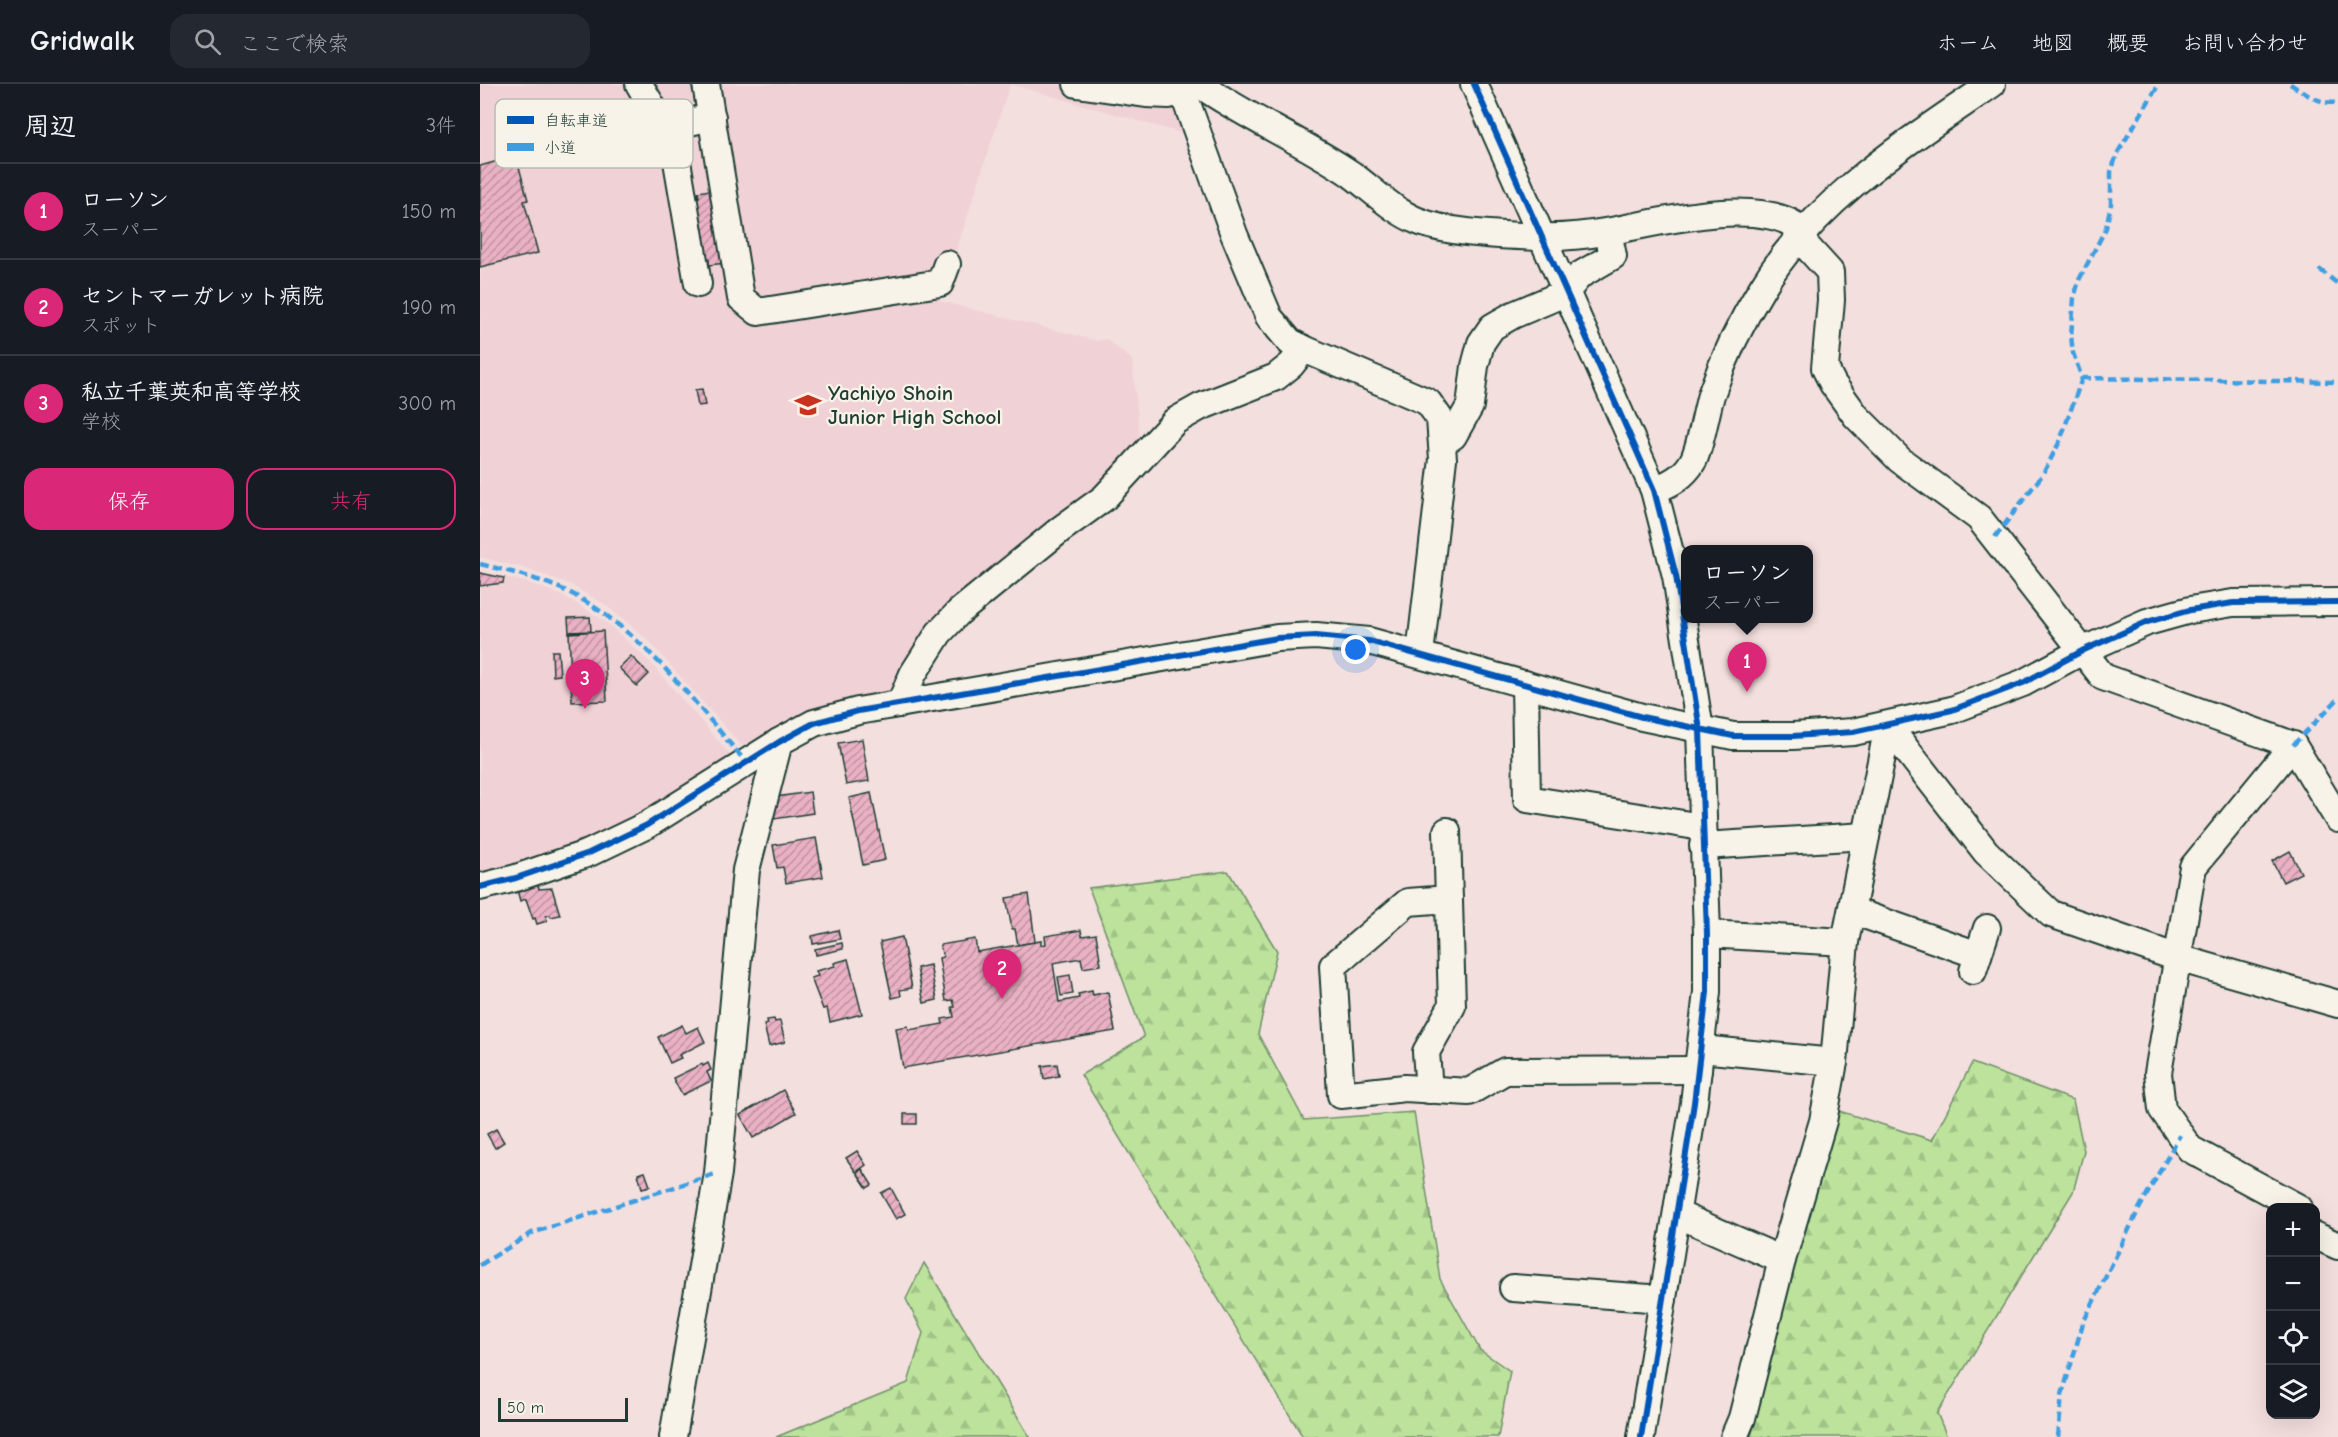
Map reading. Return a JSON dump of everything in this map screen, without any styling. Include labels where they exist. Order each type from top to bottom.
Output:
[{"type":"street","points":[[639,84],[648,99]]},
{"type":"street","points":[[706,84],[741,298],[758,312],[940,283],[946,264]]},
{"type":"street","points":[[1077,84],[1161,89],[1234,234],[1269,317],[1290,342],[1428,402],[1440,419],[1443,459],[1420,654]]},
{"type":"street","points":[[1199,84],[1350,174],[1388,204],[1417,221],[1448,230],[1541,237],[1608,231],[1709,214],[1766,214],[1797,225],[1830,272],[1831,300],[1825,368],[1833,384],[1856,416],[1900,460],[1979,518],[2103,676],[2293,745],[2338,819]]},
{"type":"street","points":[[1474,84],[1654,490],[1676,576],[1681,608]]},
{"type":"street","points":[[1654,490],[1681,476],[1694,460],[1725,355],[1762,287],[1782,257],[1838,197],[1874,167],[1992,84]]},
{"type":"street","points":[[693,120],[712,117]]},
{"type":"street","points":[[673,168],[698,284]]},
{"type":"street","points":[[1443,442],[1454,436],[1470,406],[1475,366],[1481,343],[1492,327],[1513,315],[1565,293],[1580,275],[1613,256],[1608,231]]},
{"type":"street","points":[[900,704],[918,666],[939,633],[959,612],[1061,529],[1104,498],[1175,421],[1200,407],[1276,377],[1292,365],[1304,349]]},
{"type":"street","points":[[480,887],[516,878],[589,853],[647,825],[779,742],[814,723],[858,711],[1277,638],[1316,636],[1369,641],[1642,717],[1700,730],[1733,736],[1793,736],[1852,732],[1888,726],[1952,710],[2023,683],[2084,650],[2147,622],[2190,610],[2234,603],[2338,602]]},
{"type":"street","points":[[1641,1437],[1700,1060],[1707,992],[1700,730],[1683,623]]},
{"type":"street","points":[[1525,684],[1527,799],[1703,836],[1866,836]]},
{"type":"street","points":[[1734,1437],[1743,1418],[1782,1260],[1823,1121],[1834,1062],[1845,942],[1888,726]]},
{"type":"street","points":[[1888,726],[1986,852],[2051,914],[2178,958],[2338,1004]]},
{"type":"street","points":[[673,1437],[718,1173],[746,870],[779,742]]},
{"type":"street","points":[[2290,1203],[2190,1149],[2162,1109],[2158,1073],[2193,867],[2293,745]]},
{"type":"street","points":[[1429,1090],[1426,1052],[1452,1006],[1447,831]]},
{"type":"street","points":[[1449,900],[1408,902],[1333,966],[1341,1095],[1405,1088],[1469,1092],[1505,1071],[1700,1060],[1834,1062]]},
{"type":"street","points":[[1853,911],[1976,964],[1987,928]]},
{"type":"street","points":[[1707,934],[1845,942]]},
{"type":"street","points":[[1677,1214],[1782,1260]]},
{"type":"street","points":[[2320,1238],[2338,1245]]},
{"type":"street","points":[[1514,1288],[1663,1299]]},
{"type":"shaded area","name":"Yachiyo Shoin Junior High School","points":[[480,84],[1010,84],[940,301],[1097,341],[1106,339],[1132,360],[1141,449],[1056,523],[900,689],[822,705],[793,717],[744,746],[646,638],[603,603],[567,583],[524,568],[480,557]]},
{"type":"shaded area","points":[[1010,84],[1167,84],[1188,135]]},
{"type":"shaded area","points":[[480,571],[548,590],[567,598],[606,622],[650,662],[731,756],[615,826],[572,845],[480,873]]},
{"type":"green space","points":[[1228,871],[1277,951],[1258,1034],[1304,1120],[1414,1112],[1440,1279],[1480,1350],[1510,1371],[1498,1437],[1303,1437],[1081,1075],[1144,1037],[1089,888]]},
{"type":"green space","points":[[1972,1063],[2073,1100],[2084,1151],[2073,1192],[1937,1413],[1947,1437],[1751,1437],[1794,1265],[1839,1111],[1932,1140]]},
{"type":"green space","points":[[924,1263],[1030,1437],[776,1437],[908,1383],[923,1333],[906,1299]]},
{"type":"building","points":[[495,162],[495,168],[519,168],[528,200],[524,201],[538,253],[480,267],[480,166]]},
{"type":"building","points":[[715,189],[726,263],[709,265],[709,260],[705,260],[696,198],[699,197],[698,192]]},
{"type":"building","points":[[702,389],[705,405],[698,406],[695,390]]},
{"type":"building","points":[[480,573],[504,578],[503,583],[480,586]]},
{"type":"building","points":[[590,617],[591,631],[569,632],[568,618]]},
{"type":"building","points":[[603,631],[607,701],[572,702],[569,633]]},
{"type":"building","points":[[552,651],[558,651],[560,675],[553,676]]},
{"type":"building","points":[[631,656],[649,674],[637,686],[619,668]]},
{"type":"building","points":[[862,739],[869,781],[846,785],[838,743]]},
{"type":"building","points":[[810,792],[813,813],[774,819],[772,803],[777,803],[776,797]]},
{"type":"building","points":[[871,793],[885,860],[863,865],[849,798]]},
{"type":"building","points":[[816,838],[823,877],[786,883],[783,867],[777,868],[773,845]]},
{"type":"building","points":[[2290,851],[2301,873],[2283,882],[2272,861]]},
{"type":"building","points":[[538,884],[539,889],[552,888],[560,915],[546,916],[547,921],[537,924],[526,899],[520,901],[517,890]]},
{"type":"building","points":[[1029,894],[1035,942],[1018,945],[1015,929],[1012,929],[1006,898]]},
{"type":"building","points":[[838,930],[840,939],[813,944],[812,936]]},
{"type":"building","points":[[1081,930],[1082,936],[1096,934],[1101,965],[1083,968],[1081,958],[1053,963],[1059,1002],[1079,998],[1078,994],[1092,991],[1093,995],[1108,992],[1115,1031],[903,1068],[896,1028],[908,1026],[909,1030],[943,1024],[942,1019],[954,1017],[953,1000],[946,1001],[939,958],[943,957],[940,945],[975,939],[977,952],[1041,941],[1041,945],[1046,944],[1045,936]]},
{"type":"building","points":[[902,937],[912,988],[900,990],[901,996],[892,998],[880,942]]},
{"type":"building","points":[[842,943],[843,949],[816,955],[815,949]]},
{"type":"building","points":[[848,959],[862,1014],[830,1022],[827,1008],[823,1009],[811,978],[818,976],[816,971],[835,966],[834,963]]},
{"type":"building","points":[[930,965],[937,1000],[924,1003],[917,968]]},
{"type":"building","points":[[1070,975],[1073,994],[1061,996],[1058,977]]},
{"type":"building","points":[[774,1019],[775,1022],[780,1021],[785,1042],[769,1046],[764,1025],[768,1024],[767,1020]]},
{"type":"building","points":[[682,1025],[686,1033],[698,1027],[705,1042],[679,1055],[681,1058],[670,1063],[658,1037]]},
{"type":"building","points":[[708,1063],[711,1070],[707,1072],[711,1081],[682,1095],[673,1078]]},
{"type":"building","points":[[1057,1064],[1059,1076],[1044,1079],[1042,1066]]},
{"type":"building","points":[[783,1090],[796,1113],[753,1138],[740,1115]]},
{"type":"building","points":[[904,1114],[917,1114],[917,1124],[904,1124]]},
{"type":"building","points":[[496,1129],[504,1142],[495,1148],[487,1134]]},
{"type":"building","points":[[857,1151],[866,1165],[856,1172],[846,1158]]},
{"type":"building","points":[[862,1169],[872,1185],[867,1188],[857,1173]]},
{"type":"building","points":[[645,1172],[650,1186],[642,1188],[638,1174]]},
{"type":"building","points":[[891,1188],[905,1214],[896,1219],[881,1193]]},
{"type":"marked path","points":[[1995,537],[2043,474],[2060,441],[2082,378],[2073,353],[2071,336],[2074,298],[2079,280],[2106,228],[2111,204],[2111,172],[2117,154],[2159,84]]},
{"type":"marked path","points":[[2290,84],[2319,100],[2338,102]]},
{"type":"marked path","points":[[2319,269],[2338,284]]},
{"type":"marked path","points":[[2082,378],[2338,382]]},
{"type":"marked path","points":[[480,564],[553,585],[601,612],[647,650],[746,762]]},
{"type":"marked path","points":[[2293,745],[2338,699]]},
{"type":"marked path","points":[[2058,1437],[2062,1395],[2083,1323],[2140,1207],[2180,1135]]},
{"type":"marked path","points":[[480,1265],[532,1233],[718,1173]]},
{"type":"cycle path","points":[[1474,84],[1654,490],[1676,576],[1681,608]]},
{"type":"cycle path","points":[[480,887],[516,878],[589,853],[647,825],[779,742],[814,723],[858,711],[1277,638],[1316,636],[1369,641],[1642,717],[1733,736],[1793,736],[1853,732],[1952,710],[2023,683],[2084,650],[2147,622],[2190,610],[2233,603],[2338,602]]},
{"type":"cycle path","points":[[1641,1437],[1694,1103],[1707,992],[1700,730],[1683,623]]},
{"type":"place","name":"Yachiyo Shoin Junior High School","points":[[808,405]]},
{"type":"place","name":"ローソン","points":[[1747,692]]},
{"type":"place","name":"私立千葉英和高等学校","points":[[585,709]]},
{"type":"place","name":"セントマーガレット病院","points":[[1002,999]]}]
